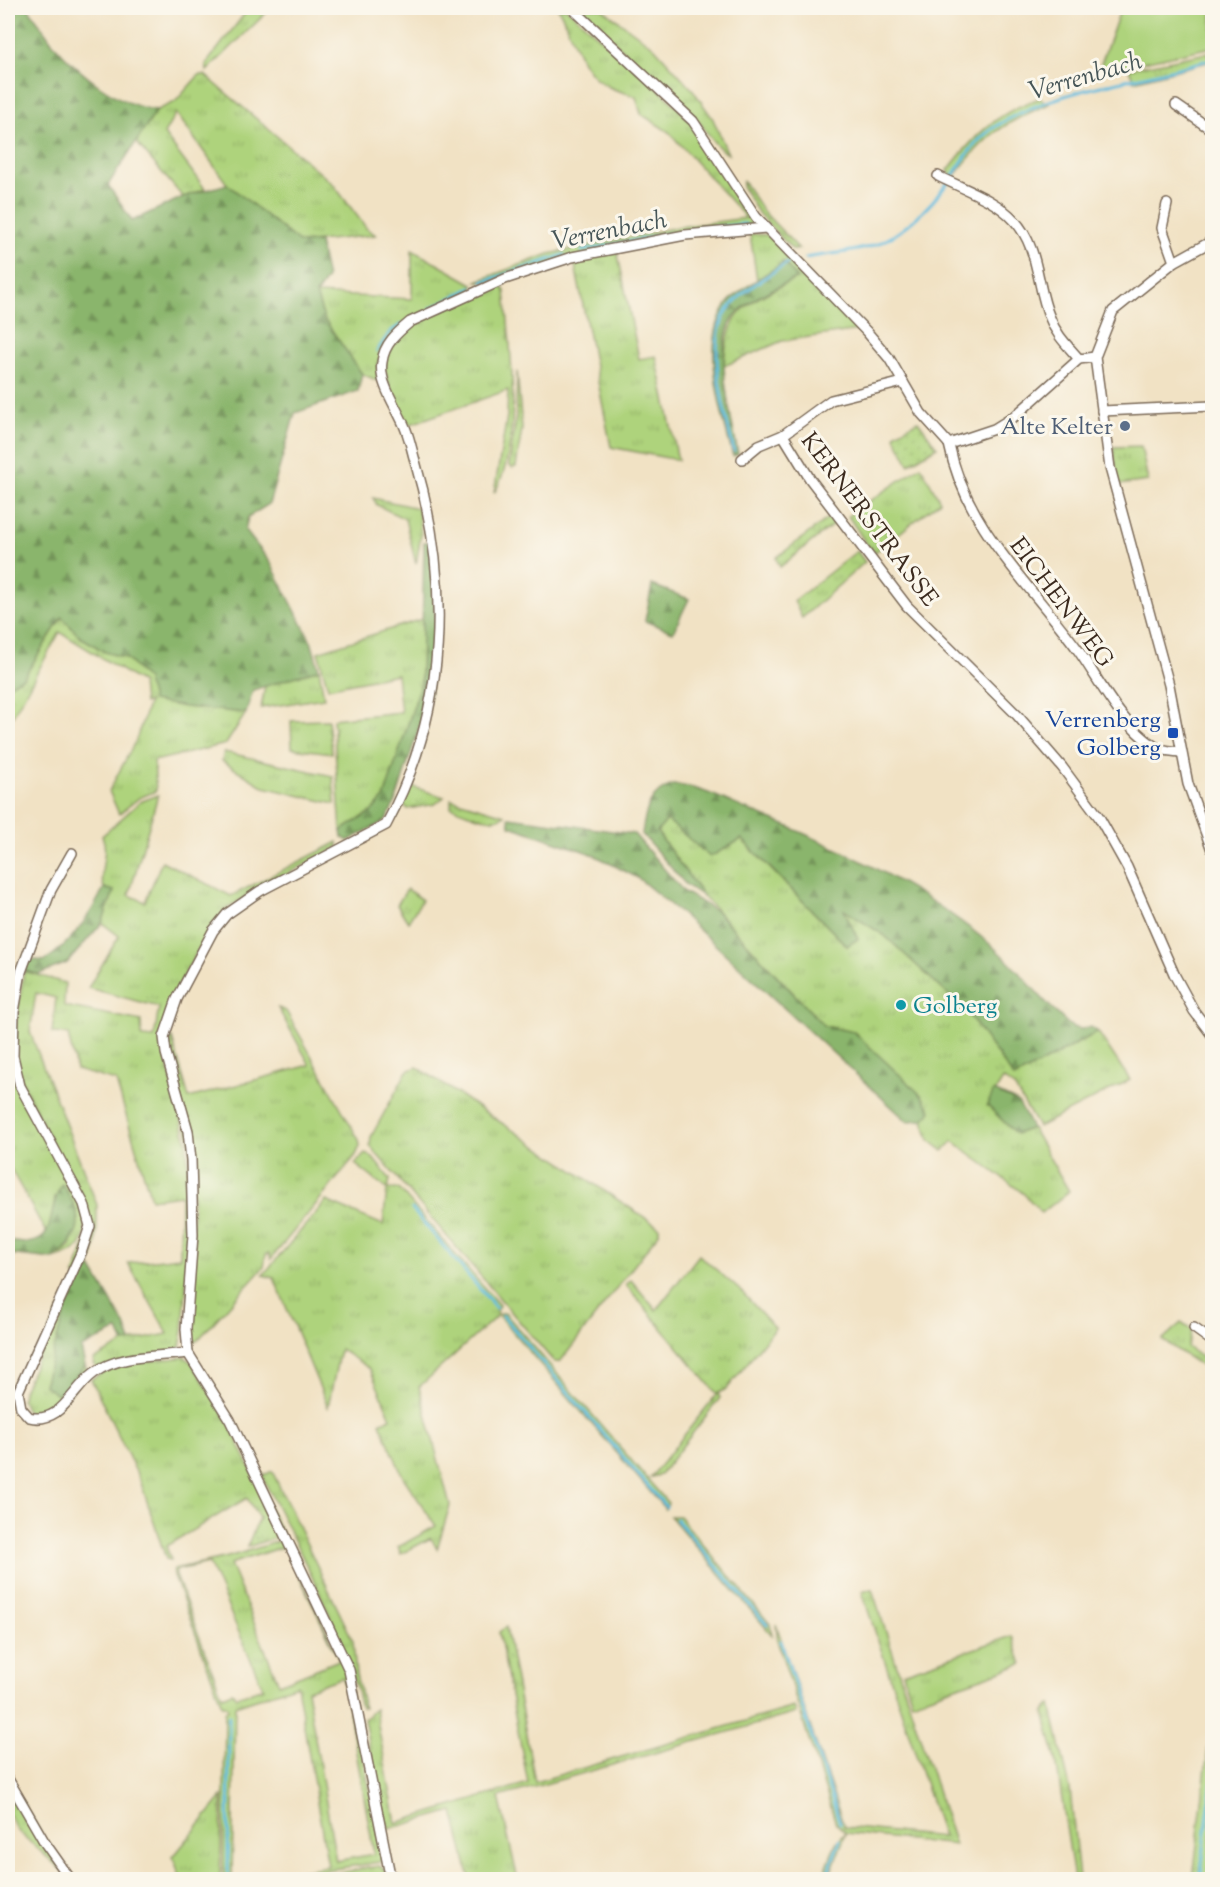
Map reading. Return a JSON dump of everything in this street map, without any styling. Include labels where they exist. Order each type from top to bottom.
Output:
[{"type":"street","points":[[572,8],[693,120],[766,228],[839,300],[889,358],[921,413],[949,444],[980,435],[1015,416],[1079,359],[1095,357]]},
{"type":"street","points":[[1176,105],[1212,130]]},
{"type":"street","points":[[938,176],[1000,208],[1014,220],[1025,235],[1035,258],[1049,317],[1058,336],[1079,359]]},
{"type":"street","points":[[1167,204],[1162,228],[1174,262]]},
{"type":"street","points":[[391,1880],[350,1670],[230,1420],[188,1353],[186,1329],[193,1235],[191,1160],[185,1120],[166,1053],[164,1037],[170,1017],[201,953],[227,914],[260,891],[386,825],[397,804],[419,745],[434,693],[438,616],[426,504],[406,429],[384,380],[381,363],[386,347],[397,332],[410,322],[505,279],[540,266],[619,246],[685,235],[766,228]]},
{"type":"street","points":[[1212,241],[1174,262],[1113,311],[1095,357],[1110,468],[1169,685],[1180,752],[1200,821],[1212,850]]},
{"type":"street","name":"KERNERSTRASSE","points":[[742,459],[759,446],[783,435],[831,400],[903,382]]},
{"type":"street","points":[[1102,411],[1212,406]]},
{"type":"street","name":"KERNERSTRASSE","points":[[783,435],[810,479],[907,606],[1017,715],[1062,767],[1099,818],[1127,867],[1175,976],[1194,1011],[1212,1035]]},
{"type":"street","name":"EICHENWEG","points":[[949,444],[961,487],[993,544],[1077,649],[1122,715],[1156,748],[1180,752]]},
{"type":"street","points":[[72,853],[51,890],[21,972],[10,1011],[13,1056],[20,1086],[84,1204],[90,1226],[81,1253],[18,1392],[21,1408],[29,1417],[46,1418],[56,1414],[94,1372],[113,1363],[188,1353]]},
{"type":"street","points":[[1194,1328],[1212,1341]]},
{"type":"street","points":[[8,1779],[45,1844],[71,1880]]},
{"type":"green space","points":[[8,8],[28,8],[62,53],[99,86],[128,102],[157,110],[108,185],[132,221],[183,197],[227,184],[300,243],[319,242],[327,278],[316,294],[324,319],[362,374],[358,391],[295,413],[269,504],[248,517],[245,530],[270,562],[311,641],[319,669],[253,690],[246,713],[152,701],[147,680],[126,658],[105,652],[79,636],[62,617],[24,677],[8,686]]},
{"type":"green space","points":[[249,8],[271,8],[207,71],[206,64]]},
{"type":"green space","points":[[558,8],[566,8],[664,94],[691,122],[752,216],[752,224],[745,227],[685,233],[486,283],[477,281],[549,254],[678,227],[746,218],[669,132],[641,114],[636,97],[609,87],[590,73]]},
{"type":"green space","points":[[576,8],[601,8],[654,47],[693,90],[713,119],[728,154],[717,145],[696,118],[677,99]]},
{"type":"green space","points":[[1121,8],[1212,8],[1212,47],[1098,72]]},
{"type":"green space","points":[[1212,52],[1212,61],[1134,81],[1129,69]]},
{"type":"green space","points":[[199,75],[205,75],[333,184],[367,229],[376,235],[300,243],[227,184],[176,113],[164,134],[205,189],[183,197],[136,142],[157,110],[175,102]]},
{"type":"green space","points":[[1040,98],[1049,104],[994,133],[974,152],[952,179],[948,170],[978,135],[999,118]]},
{"type":"green space","points":[[743,181],[763,211],[799,249],[792,249],[759,214],[742,186]]},
{"type":"green space","points":[[750,234],[768,235],[859,330],[782,341],[724,366],[730,331],[735,319],[743,309],[765,294],[797,278],[784,262],[757,280]]},
{"type":"green space","points":[[412,250],[473,284],[473,290],[424,313],[394,334],[384,347],[378,363],[378,381],[362,374],[324,319],[316,294],[412,299]]},
{"type":"green space","points":[[617,250],[639,359],[656,356],[678,460],[611,447],[574,260]]},
{"type":"green space","points":[[784,262],[797,278],[747,304],[734,317],[728,330],[724,347],[724,365],[728,403],[738,454],[733,456],[716,378],[715,337],[719,319],[733,297]]},
{"type":"green space","points":[[501,285],[505,291],[513,394],[509,449],[503,473],[494,493],[507,416],[508,390],[408,425],[390,388],[385,365],[388,350],[398,337],[413,325],[450,306]]},
{"type":"green space","points":[[517,371],[522,429],[516,467],[512,468],[509,465],[516,416]]},
{"type":"green space","points":[[918,421],[937,447],[909,464],[895,437],[896,433]]},
{"type":"green space","points":[[1141,446],[1148,481],[1119,485],[1113,447]]},
{"type":"green space","points":[[921,466],[940,501],[873,554],[848,516]]},
{"type":"green space","points":[[373,498],[418,508],[421,535],[416,564],[405,519],[377,505]]},
{"type":"green space","points":[[831,516],[835,523],[780,567],[776,558]]},
{"type":"green space","points":[[424,542],[430,542],[435,615],[430,693],[395,803],[385,821],[348,841],[342,837],[341,831],[371,812],[384,798],[421,684]]},
{"type":"green space","points":[[857,551],[865,562],[802,618],[794,601]]},
{"type":"green space","points":[[652,585],[689,599],[673,632],[645,621]]},
{"type":"green space","points":[[62,617],[79,636],[105,652],[126,658],[147,680],[185,707],[246,713],[226,744],[154,761],[156,791],[139,798],[119,814],[109,791],[136,740],[149,702],[144,703],[142,683],[60,632],[8,724],[8,686],[24,677]]},
{"type":"green space","points":[[422,619],[421,684],[384,798],[371,812],[341,831],[333,719],[401,712],[397,674],[328,688],[318,652]]},
{"type":"green space","points":[[319,669],[324,698],[261,708],[265,686]]},
{"type":"green space","points":[[328,720],[332,753],[292,748],[291,721]]},
{"type":"green space","points":[[224,752],[333,776],[335,804],[264,787],[222,761]]},
{"type":"green space","points":[[407,785],[444,797],[435,804],[408,809],[401,802]]},
{"type":"green space","points":[[673,785],[701,790],[778,822],[840,850],[901,882],[958,919],[997,950],[1072,1027],[1081,1029],[1091,1027],[1098,1032],[1014,1078],[967,1012],[884,935],[844,910],[858,939],[847,946],[742,839],[710,857],[667,820],[657,832],[704,897],[686,885],[642,834],[647,811],[653,798],[665,788]]},
{"type":"green space","points":[[158,795],[129,895],[145,902],[162,861],[231,896],[338,842],[338,848],[259,888],[225,910],[198,950],[172,998],[161,1037],[187,1143],[190,1232],[180,1347],[96,1368],[93,1360],[124,1343],[168,1334],[128,1263],[180,1257],[181,1195],[151,1199],[116,1081],[76,1070],[68,1034],[52,1033],[56,998],[36,993],[30,1032],[97,1205],[94,1253],[81,1278],[74,1275],[92,1226],[18,1072],[14,1037],[24,971],[65,983],[64,1006],[141,1021],[142,1037],[154,1038],[159,1007],[88,988],[119,936],[102,923],[114,891],[104,888],[102,881],[105,849],[102,836],[140,802]]},
{"type":"green space","points":[[451,799],[505,815],[493,819],[478,817],[451,807]]},
{"type":"green space","points":[[509,817],[634,834],[684,892],[716,911],[824,1026],[854,1032],[922,1096],[931,1111],[923,1120],[907,1121],[685,917],[638,878],[592,854],[510,826]]},
{"type":"green space","points":[[667,820],[741,839],[847,946],[843,909],[884,935],[967,1012],[1014,1078],[1098,1032],[1130,1080],[1038,1127],[1015,1088],[1003,1079],[987,1105],[1016,1134],[1032,1128],[1069,1191],[1042,1213],[1024,1194],[953,1141],[943,1151],[929,1140],[923,1120],[930,1111],[854,1032],[824,1026],[704,897],[657,832]]},
{"type":"green space","points":[[104,888],[114,891],[102,923],[67,963],[39,974],[24,971],[30,959],[44,961],[71,938],[86,919]]},
{"type":"green space","points":[[407,889],[422,900],[408,922],[397,905]]},
{"type":"green space","points":[[278,1008],[286,1011],[359,1140],[360,1146],[356,1155],[271,1259],[269,1253],[266,1254],[264,1267],[197,1341],[190,1342],[194,1160],[168,1042],[172,1038],[189,1098],[310,1065]]},
{"type":"green space","points":[[8,1017],[10,1057],[82,1205],[85,1234],[79,1247],[64,1256],[53,1259],[71,1246],[55,1196],[52,1223],[47,1234],[8,1164]]},
{"type":"green space","points":[[417,1067],[659,1227],[659,1233],[560,1362],[554,1362],[370,1146],[371,1137],[407,1071]]},
{"type":"green space","points":[[994,1091],[1018,1102],[1032,1128],[1016,1134],[987,1105]]},
{"type":"green space","points":[[365,1154],[371,1156],[390,1179],[388,1189],[399,1189],[499,1305],[496,1311],[498,1315],[419,1387],[450,1505],[437,1549],[431,1538],[401,1554],[398,1547],[436,1526],[403,1477],[380,1423],[391,1418],[370,1369],[340,1349],[328,1407],[274,1278],[263,1275],[326,1201],[383,1225],[387,1189],[355,1164]]},
{"type":"green space","points":[[62,1184],[77,1216],[76,1234],[71,1242],[53,1259],[8,1254],[8,1241],[25,1243],[37,1241],[44,1236]]},
{"type":"green space","points":[[699,1255],[741,1291],[775,1328],[727,1389],[718,1393],[720,1398],[660,1475],[651,1477],[717,1394],[626,1285],[631,1280],[656,1310]]},
{"type":"green space","points":[[91,1267],[125,1325],[131,1341],[124,1343],[118,1330],[81,1348],[85,1366],[58,1395],[44,1385],[67,1308],[81,1279]]},
{"type":"green space","points":[[59,1310],[66,1313],[44,1385],[58,1395],[85,1366],[89,1373],[55,1407],[39,1413],[28,1413],[22,1400],[23,1391]]},
{"type":"green space","points":[[505,1313],[668,1503],[665,1509],[498,1315]]},
{"type":"green space","points":[[1181,1323],[1192,1330],[1187,1347],[1212,1364],[1212,1373],[1162,1340]]},
{"type":"green space","points":[[185,1357],[192,1363],[228,1422],[283,1535],[247,1547],[259,1518],[247,1498],[166,1546],[171,1560],[166,1559],[140,1480],[91,1379],[116,1365]]},
{"type":"green space","points":[[272,1471],[353,1641],[356,1674],[364,1708],[361,1707],[343,1647],[331,1618],[262,1476]]},
{"type":"green space","points":[[670,1516],[679,1516],[770,1624],[772,1635]]},
{"type":"green space","points":[[283,1540],[347,1673],[383,1859],[380,1862],[266,1879],[248,1879],[328,1866],[297,1685],[235,1706],[232,1879],[223,1879],[225,1712],[228,1709],[226,1705],[222,1705],[173,1573],[174,1569],[228,1557]],"holes":[[[285,1546],[339,1660],[279,1684],[230,1564]],[[209,1563],[263,1688],[237,1697],[232,1692],[222,1696],[175,1573],[177,1570]],[[343,1677],[374,1854],[336,1861],[307,1690]]]},
{"type":"green space","points":[[872,1589],[955,1845],[846,1833],[836,1823],[778,1643],[776,1624],[844,1827],[943,1837],[862,1592]]},
{"type":"green space","points":[[506,1627],[535,1782],[794,1707],[796,1713],[499,1797],[518,1880],[470,1879],[453,1811],[389,1829],[383,1822],[364,1719],[375,1709],[396,1823],[528,1783],[499,1632]]},
{"type":"green space","points":[[1012,1636],[1022,1664],[912,1702],[903,1673]]},
{"type":"green space","points":[[1051,1704],[1070,1789],[1079,1879],[1074,1879],[1056,1760],[1044,1712]]},
{"type":"green space","points":[[1212,1715],[1210,1879],[1193,1879]]},
{"type":"green space","points":[[8,1779],[66,1874],[18,1831],[8,1813]]},
{"type":"green space","points":[[222,1797],[220,1879],[181,1879],[173,1857]]},
{"type":"green space","points":[[846,1833],[828,1879],[822,1879],[836,1843]]},
{"type":"green space","points":[[379,1866],[386,1870],[388,1879],[325,1879],[324,1875]]},
{"type":"waterway","name":"Verrenbach","points":[[806,258],[869,247],[881,243],[903,229],[933,201],[981,138],[996,126],[1021,113],[1074,93],[1212,59]]},
{"type":"waterway","name":"Verrenbach","points":[[703,229],[745,224]]},
{"type":"waterway","name":"Verrenbach","points":[[582,251],[669,234]]},
{"type":"waterway","name":"Verrenbach","points":[[483,282],[564,255]]},
{"type":"waterway","points":[[734,451],[718,377],[718,337],[722,321],[730,307],[743,294],[789,262]]},
{"type":"waterway","name":"Verrenbach","points":[[431,308],[471,288]]},
{"type":"waterway","name":"Verrenbach","points":[[377,351],[390,332],[402,324]]},
{"type":"waterway","points":[[412,1209],[496,1308]]},
{"type":"waterway","points":[[503,1316],[666,1507]]},
{"type":"waterway","points":[[676,1519],[767,1625]]},
{"type":"waterway","points":[[781,1641],[840,1823]]},
{"type":"waterway","points":[[228,1880],[229,1716]]},
{"type":"waterway","points":[[1200,1880],[1212,1783]]},
{"type":"waterway","points":[[825,1880],[840,1840]]},
{"type":"place","name":"Alte Kelter","points":[[1125,426]]},
{"type":"place","name":"Verrenberg Golberg","points":[[1173,733]]},
{"type":"place","name":"Golberg","points":[[901,1005]]}]
